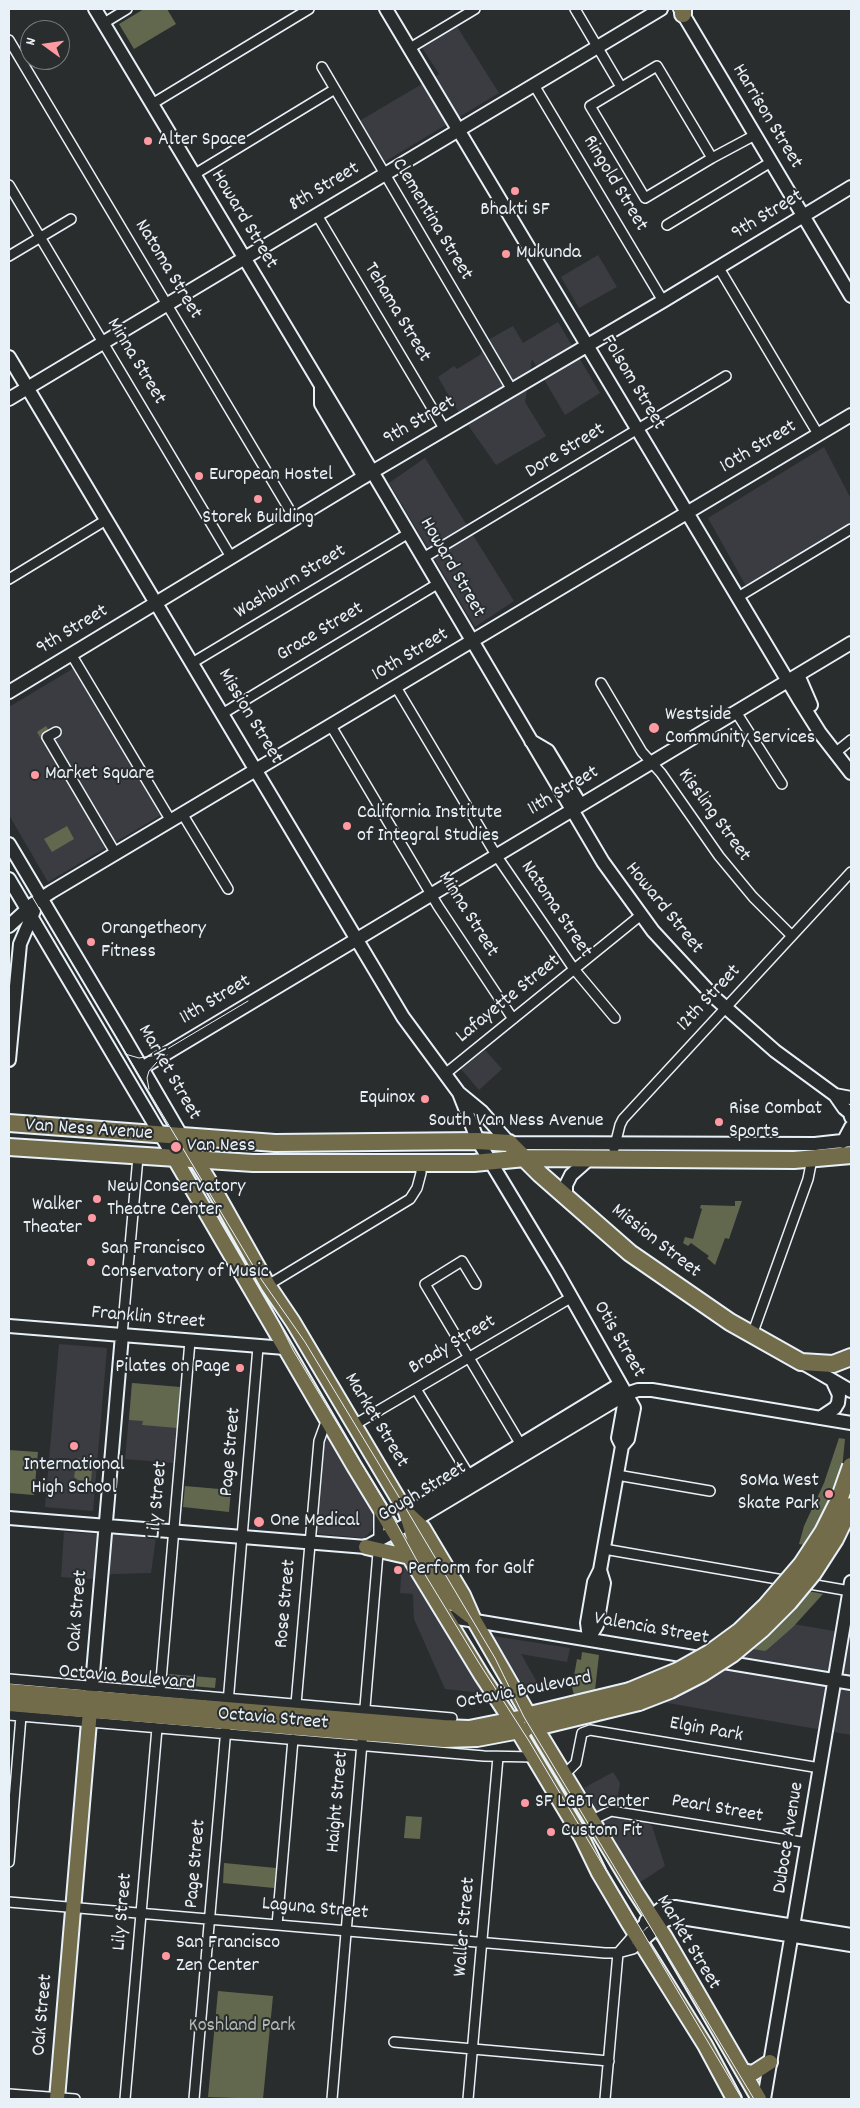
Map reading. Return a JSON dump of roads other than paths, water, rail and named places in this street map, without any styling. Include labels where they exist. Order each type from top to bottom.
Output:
[{"type":"highway","name":"Van Ness Avenue","points":[[9,1123],[181,1135]]},
{"type":"highway","name":"South Van Ness Avenue","points":[[181,1135],[275,1143],[478,1141],[509,1143]]},
{"type":"highway","name":"Mission Street","points":[[509,1143],[634,1256],[688,1294],[752,1335],[801,1362]]},
{"type":"highway","name":"South Van Ness Avenue","points":[[197,1160],[253,1163],[421,1163],[525,1158],[589,1159],[614,1152],[794,1160],[814,1152],[849,1145]]},
{"type":"highway","name":"Van Ness Avenue","points":[[9,1147],[197,1160]]},
{"type":"highway","points":[[801,1362],[833,1364],[851,1358]]},
{"type":"highway","name":"Octavia Boulevard","points":[[635,1696],[710,1653],[740,1631],[766,1606],[802,1564],[823,1532],[839,1500],[851,1466]]},
{"type":"highway","name":"Octavia Boulevard","points":[[533,1721],[635,1696],[670,1690],[732,1654],[762,1630],[813,1573],[835,1539],[851,1506]]},
{"type":"main road","name":"Howard Street","points":[[96,9],[322,386],[368,474],[409,533],[603,862],[641,915],[681,963],[725,1008],[775,1051],[835,1095],[850,1113],[851,1117]]},
{"type":"main road","name":"Folsom Street","points":[[386,9],[638,429],[691,510],[738,597],[793,678],[818,729],[851,773]]},
{"type":"main road","name":"8th Street","points":[[9,399],[661,9]]},
{"type":"main road","name":"Harrison Street","points":[[682,11],[851,296]]},
{"type":"main road","name":"9th Street","points":[[9,692],[368,474],[719,268],[851,187]]},
{"type":"main road","name":"Mission Street","points":[[9,357],[403,1017],[459,1093],[482,1112],[509,1143]]},
{"type":"main road","name":"10th Street","points":[[9,926],[30,912],[41,898],[851,415]]},
{"type":"main road","name":"11th Street","points":[[142,1068],[851,643]]},
{"type":"main road","name":"Market Street","points":[[9,844],[197,1160],[268,1285],[293,1322],[408,1515]]},
{"type":"main road","name":"Market Street","points":[[9,879],[327,1419],[361,1466],[386,1507],[395,1532]]},
{"type":"main road","points":[[9,1060],[19,951],[30,912]]},
{"type":"main road","name":"Mission Street","points":[[459,1093],[478,1141],[491,1161]]},
{"type":"main road","name":"Howard Street","points":[[835,1095],[851,1098]]},
{"type":"main road","points":[[849,1145],[851,1127]]},
{"type":"main road","name":"South Van Ness Avenue","points":[[509,1143],[614,1152],[793,1144],[814,1152]]},
{"type":"main road","points":[[762,1160],[765,1152],[779,1151],[793,1144]]},
{"type":"main road","points":[[566,1196],[566,1185],[571,1175],[589,1159]]},
{"type":"main road","name":"Otis Street","points":[[491,1161],[572,1297],[623,1389],[652,1390],[851,1423]]},
{"type":"main road","name":"Franklin Street","points":[[9,1326],[285,1348]]},
{"type":"main road","name":"Oak Street","points":[[57,2098],[122,1335]]},
{"type":"main road","name":"Market Street","points":[[285,1348],[298,1352],[305,1358],[384,1489],[422,1528],[463,1595],[474,1620],[635,1891],[646,1929],[650,1955],[705,2045],[734,2099]]},
{"type":"main road","name":"Mission Street","points":[[801,1362],[851,1391]]},
{"type":"main road","points":[[820,1418],[835,1408],[838,1403],[839,1395],[833,1382]]},
{"type":"main road","points":[[589,1638],[587,1623],[594,1582],[600,1570],[622,1446],[628,1439],[634,1408],[623,1389]]},
{"type":"main road","name":"Gough Street","points":[[472,1480],[521,1445],[623,1389]]},
{"type":"main road","name":"Gough Street","points":[[9,1518],[310,1543],[375,1546],[395,1532],[408,1515],[472,1480],[623,1389]]},
{"type":"main road","name":"Market Street","points":[[335,1431],[379,1508],[582,1838],[599,1873],[692,1982],[708,2014],[759,2099]]},
{"type":"main road","points":[[851,1506],[851,1529]]},
{"type":"main road","points":[[375,1546],[410,1557]]},
{"type":"main road","name":"Duboce Avenue","points":[[764,2099],[851,1587]]},
{"type":"main road","name":"Valencia Street","points":[[445,1616],[589,1638],[851,1683]]},
{"type":"main road","name":"Octavia Boulevard","points":[[9,1691],[91,1704],[363,1727],[459,1740],[490,1738],[514,1726],[533,1721]]},
{"type":"main road","name":"Octavia Boulevard","points":[[9,1704],[91,1704]]},
{"type":"main road","points":[[452,1718],[470,1728]]},
{"type":"main road","name":"Octavia Boulevard","points":[[363,1727],[470,1728],[514,1726]]},
{"type":"main road","points":[[646,1929],[675,1917],[793,1931],[851,1935]]},
{"type":"main road","points":[[793,1931],[851,1945]]},
{"type":"main road","name":"Market Street","points":[[705,2045],[724,2070],[742,2099]]},
{"type":"main road","points":[[742,2071],[754,2073],[770,2062]]},
{"type":"street","points":[[104,22],[127,9]]},
{"type":"street","points":[[152,104],[309,9]]},
{"type":"street","points":[[410,48],[475,9]]},
{"type":"street","points":[[575,9],[621,87]]},
{"type":"street","name":"Natoma Street","points":[[9,40],[295,519]]},
{"type":"street","points":[[712,158],[657,66],[590,106],[645,198],[755,135]]},
{"type":"street","name":"Clementina Street","points":[[322,67],[512,390]]},
{"type":"street","name":"Ringold Street","points":[[534,85],[663,301]]},
{"type":"street","points":[[194,174],[335,89]]},
{"type":"street","points":[[666,225],[771,162]]},
{"type":"street","name":"Minna Street","points":[[9,185],[231,557]]},
{"type":"street","name":"Tehama Street","points":[[317,215],[445,430]]},
{"type":"street","points":[[9,256],[71,219]]},
{"type":"street","points":[[719,268],[818,434]]},
{"type":"street","name":"Dore Street","points":[[423,558],[726,376]]},
{"type":"street","points":[[9,579],[106,520]]},
{"type":"street","points":[[738,597],[851,529]]},
{"type":"street","name":"Washburn Street","points":[[192,663],[409,533]]},
{"type":"street","name":"Grace Street","points":[[222,714],[439,583]]},
{"type":"street","points":[[71,654],[177,818],[228,889]]},
{"type":"street","name":"Kissling Street","points":[[601,683],[642,752],[652,762],[724,863],[753,897],[792,936]]},
{"type":"street","name":"Natoma Street","points":[[396,687],[496,855],[574,969],[615,1018]]},
{"type":"street","points":[[736,712],[782,784]]},
{"type":"street","name":"Minna Street","points":[[331,726],[431,894],[514,1019]]},
{"type":"street","points":[[56,732],[48,737],[116,854]]},
{"type":"street","points":[[835,753],[851,740]]},
{"type":"street","name":"12th Street","points":[[614,1152],[623,1119],[851,872]]},
{"type":"street","name":"Lafayette Street","points":[[445,1074],[641,915]]},
{"type":"street","points":[[752,1335],[808,1179],[814,1152]]},
{"type":"street","name":"Oak Street","points":[[122,1335],[138,1156]]},
{"type":"street","points":[[268,1285],[410,1200],[417,1188],[421,1173],[421,1163]]},
{"type":"street","points":[[476,1284],[462,1261],[425,1284],[521,1445]]},
{"type":"street","name":"Brady Street","points":[[354,1425],[572,1297]]},
{"type":"street","name":"Lily Street","points":[[160,1692],[190,1341]]},
{"type":"street","name":"Page Street","points":[[194,2099],[258,1347]]},
{"type":"street","points":[[416,1388],[472,1480]]},
{"type":"street","name":"Rose Street","points":[[296,1704],[319,1441],[327,1419]]},
{"type":"street","points":[[617,1475],[710,1491]]},
{"type":"street","name":"Haight Street","points":[[332,2099],[379,1508]]},
{"type":"street","points":[[604,1549],[851,1587]]},
{"type":"street","name":"Octavia Street","points":[[9,1679],[91,1704],[157,1728],[296,1704],[363,1727],[498,1757],[534,1758]]},
{"type":"street","name":"Octavia Street","points":[[9,1715],[21,1716],[160,1692],[293,1739],[363,1727],[452,1718]]},
{"type":"street","points":[[9,1862],[21,1716]]},
{"type":"street","name":"Lily Street","points":[[125,2099],[157,1728]]},
{"type":"street","name":"Elgin Park","points":[[565,1774],[576,1763],[580,1737],[585,1731],[596,1730],[820,1768]]},
{"type":"street","points":[[277,1925],[293,1739]]},
{"type":"street","name":"Waller Street","points":[[468,2099],[498,1757]]},
{"type":"street","name":"Pearl Street","points":[[592,1820],[611,1811],[808,1843]]},
{"type":"street","name":"Laguna Street","points":[[9,1902],[618,1953],[633,1949],[646,1929]]},
{"type":"street","points":[[605,2099],[618,1953]]},
{"type":"street","points":[[394,2042],[609,2061]]},
{"type":"street","points":[[9,2094],[75,2099]]},
{"type":"tram line","points":[[9,858],[261,1279],[305,1342],[402,1502],[495,1658],[524,1717],[754,2099]]},
{"type":"tram line","points":[[125,1054],[139,1058],[157,1055],[248,1001]]},
{"type":"tram line","points":[[149,1089],[147,1078],[149,1071],[167,1055]]},
{"type":"tram line","points":[[267,1298],[293,1350],[387,1506],[421,1568],[529,1741],[742,2099]]},
{"type":"place","name":"Alter Space","points":[[148,141]]},
{"type":"place","name":"Bhakti SF","points":[[515,191]]},
{"type":"place","name":"Mukunda","points":[[506,254]]},
{"type":"place","name":"European Hostel","points":[[199,476]]},
{"type":"place","name":"Storek Building","points":[[258,499]]},
{"type":"place","name":"Westside Community Services","points":[[654,728]]},
{"type":"place","name":"Market Square","points":[[35,775]]},
{"type":"place","name":"California Institute of Integral Studies","points":[[347,826]]},
{"type":"place","name":"Orangetheory Fitness","points":[[91,942]]},
{"type":"place","name":"Equinox","points":[[425,1099]]},
{"type":"place","name":"Rise Combat Sports","points":[[719,1122]]},
{"type":"place","name":"Van Ness","points":[[176,1147]]},
{"type":"place","name":"New Conservatory Theatre Center","points":[[97,1199]]},
{"type":"place","name":"Walker Theater","points":[[92,1218]]},
{"type":"place","name":"San Francisco Conservatory of Music","points":[[91,1262]]},
{"type":"place","name":"Pilates on Page","points":[[240,1368]]},
{"type":"place","name":"International High School","points":[[74,1446]]},
{"type":"place","name":"SoMa West Skate Park","points":[[829,1494]]},
{"type":"place","name":"One Medical","points":[[259,1522]]},
{"type":"place","name":"Perform for Golf","points":[[398,1570]]},
{"type":"place","name":"SF LGBT Center","points":[[525,1803]]},
{"type":"place","name":"Custom Fit","points":[[551,1832]]},
{"type":"place","name":"San Francisco Zen Center","points":[[166,1956]]},
{"type":"park label","name":"Koshland Park","points":[[242,2027]]}]
